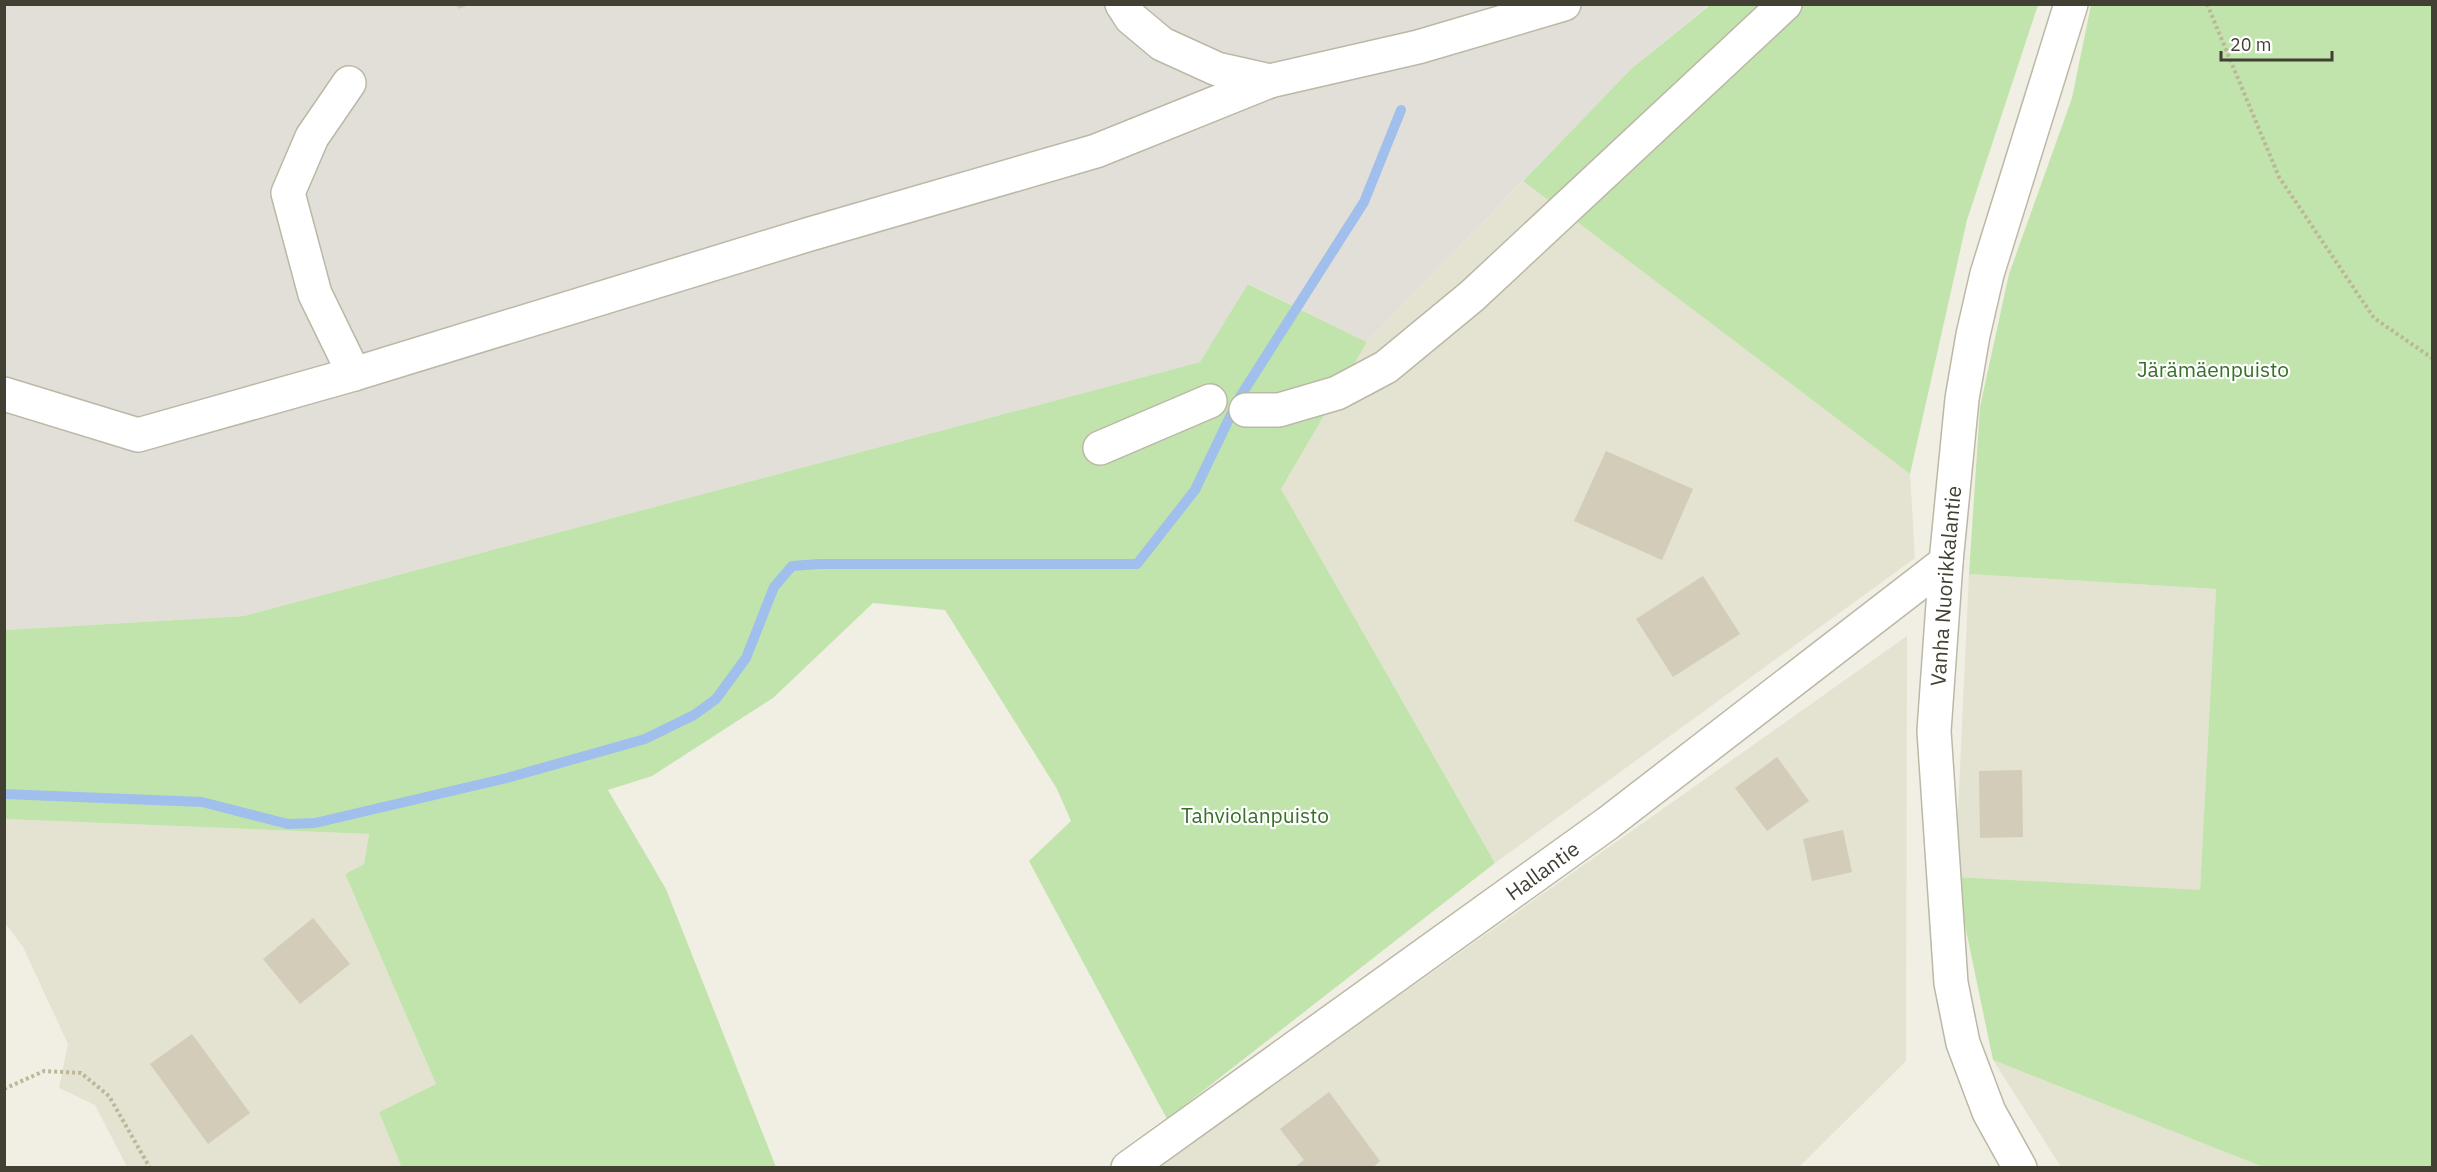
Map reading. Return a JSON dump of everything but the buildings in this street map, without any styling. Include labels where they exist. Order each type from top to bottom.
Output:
[{"type":"street","points":[[1122,4],[1131,18],[1162,44],[1217,69],[1269,81]]},
{"type":"street","points":[[4,394],[138,435],[354,374],[810,234],[1096,151],[1269,81],[1418,46],[1564,4]]},
{"type":"street","points":[[1246,410],[1279,410],[1337,393],[1386,367],[1472,296],[1785,4]]},
{"type":"street","name":"Vanha Nuorikkalantie","points":[[2020,1167],[1989,1112],[1963,1043],[1951,983],[1934,731],[1946,562],[1962,399],[1973,335],[1987,274],[2071,4]]},
{"type":"street","points":[[349,83],[312,136],[288,193],[315,294],[354,374]]},
{"type":"street","points":[[1100,448],[1210,401]]},
{"type":"street","name":"Hallantie","points":[[1128,1167],[1608,822],[1946,562]]},
{"type":"path","points":[[2207,4],[2279,177],[2374,318],[2433,358]]},
{"type":"path","points":[[4,1089],[44,1071],[81,1073],[109,1096],[150,1167]]},
{"type":"shaded area","points":[[5,5],[1709,5],[1631,69],[1367,342],[1249,284],[1200,362],[244,616],[5,630]]},
{"type":"shaded area","points":[[1523,181],[1910,474],[1915,558],[1495,863],[1281,489],[1367,342]]},
{"type":"shaded area","points":[[1969,574],[2216,589],[2200,891],[1955,877]]},
{"type":"shaded area","points":[[1907,636],[1906,1061],[1799,1167],[1156,1168]]},
{"type":"shaded area","points":[[5,819],[369,834],[364,864],[345,874],[436,1084],[379,1112],[402,1167],[127,1167],[95,1105],[59,1088],[68,1044],[23,947],[5,923]]},
{"type":"shaded area","points":[[1993,1060],[2263,1167],[2061,1167]]},
{"type":"green space","points":[[1710,5],[2038,5],[1967,220],[1910,474],[1523,181],[1631,69]]},
{"type":"green space","name":"Järämäenpuisto","points":[[2091,5],[2432,5],[2432,1167],[2263,1167],[1993,1060],[1955,877],[2200,890],[2216,589],[1969,574],[1980,407],[2009,274],[2072,98]]},
{"type":"green space","name":"Tahviolanpuisto","points":[[1248,284],[1367,342],[1281,489],[1495,863],[1167,1119],[1029,861],[1071,821],[1057,789],[945,610],[873,603],[773,698],[652,776],[608,790],[666,889],[776,1167],[402,1168],[379,1112],[436,1084],[345,874],[364,864],[369,834],[5,819],[5,630],[244,616],[1200,362]]},
{"type":"waterway","points":[[4,794],[202,802],[288,824],[315,823],[507,778],[645,739],[694,715],[716,699],[746,658],[774,587],[792,566],[819,564],[1137,564],[1195,490],[1238,400],[1364,202],[1401,110]]}]
